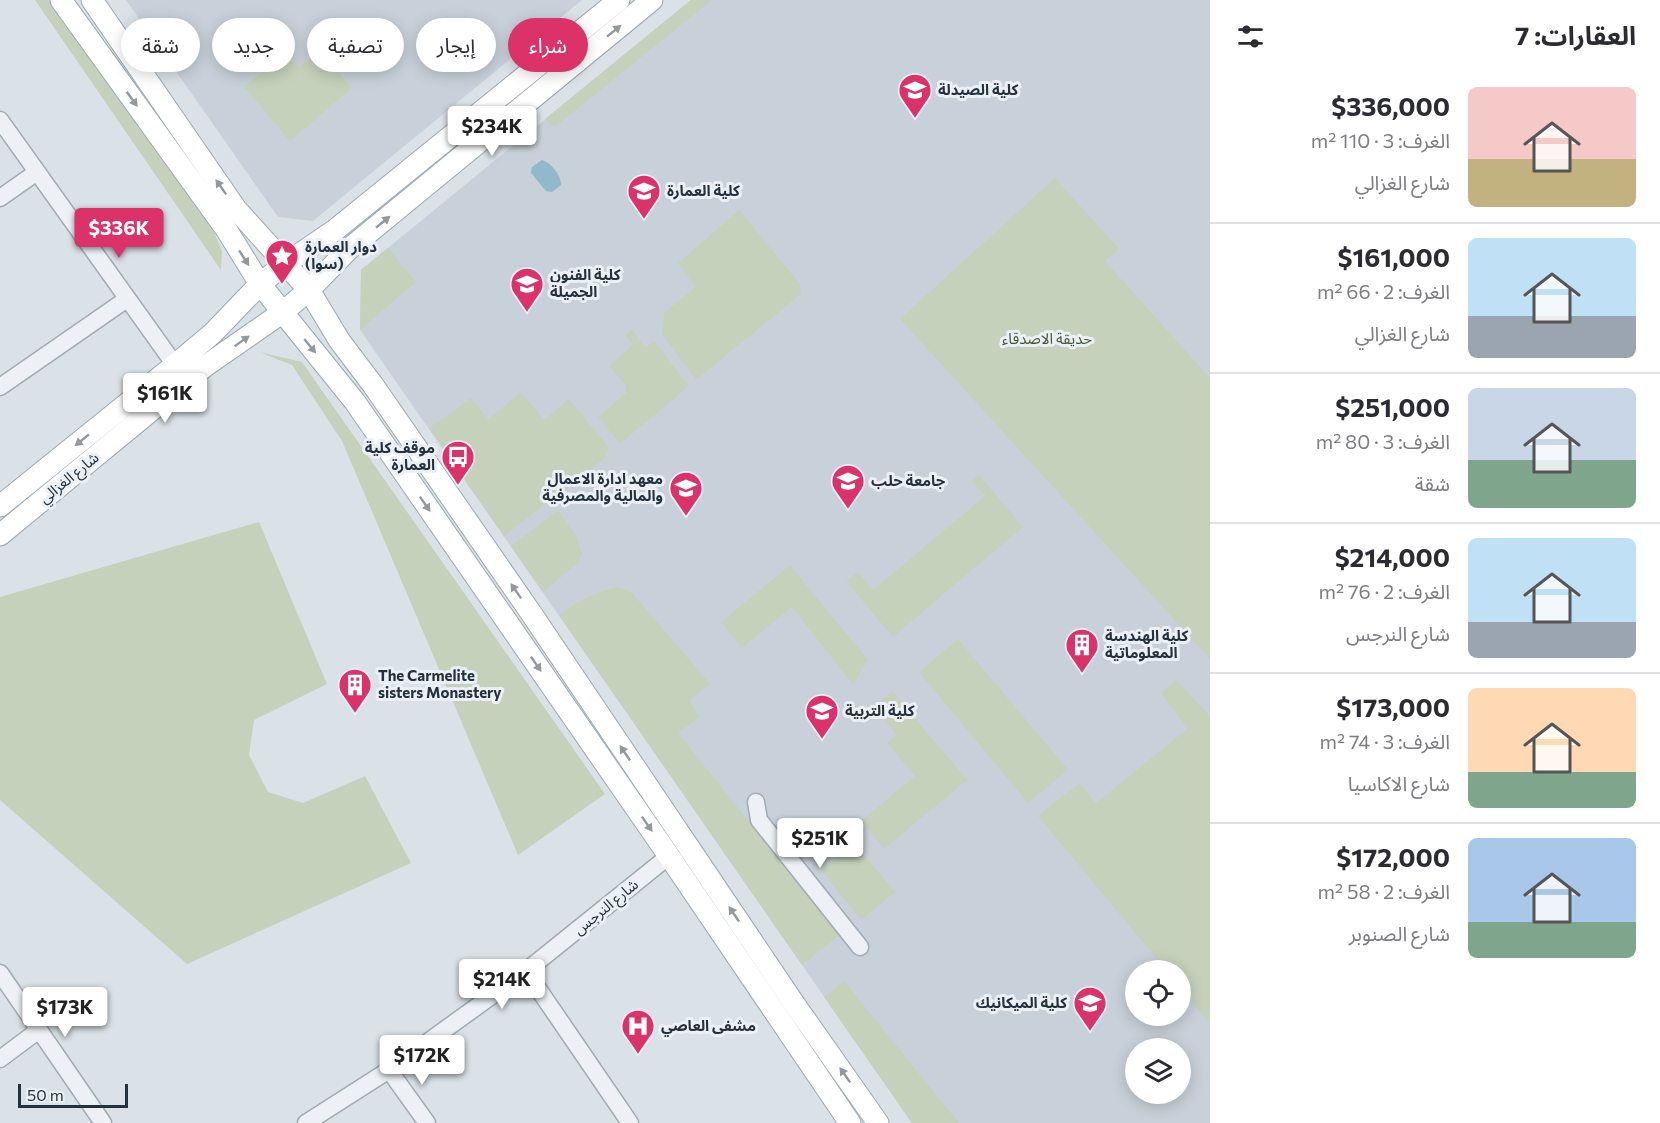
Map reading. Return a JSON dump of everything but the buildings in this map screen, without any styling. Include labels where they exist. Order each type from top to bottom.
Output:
[{"type":"main road","points":[[61,0],[225,229],[261,284],[355,402],[669,856],[850,1123]]},
{"type":"main road","points":[[92,0],[236,209],[309,290],[339,340],[373,385],[531,613],[793,1002],[878,1123]]},
{"type":"main road","name":"شارع الغزالي","points":[[0,506],[213,333],[261,284],[285,264],[334,231],[618,0]]},
{"type":"main road","name":"شارع الغزالي","points":[[0,535],[204,367],[283,312],[309,290],[350,248],[652,0]]},
{"type":"street","points":[[0,120],[175,365]]},
{"type":"street","points":[[0,198],[37,172]]},
{"type":"street","points":[[0,387],[127,299]]},
{"type":"street","points":[[756,802],[759,820],[860,947]]},
{"type":"street","name":"شارع النرجس","points":[[306,1123],[389,1070],[526,971],[669,856]]},
{"type":"street","points":[[526,971],[630,1123]]},
{"type":"street","points":[[0,973],[103,1123]]},
{"type":"street","points":[[0,1059],[39,1030]]},
{"type":"street","points":[[389,1070],[427,1123]]},
{"type":"shaded area","points":[[126,0],[582,0],[560,18],[508,18],[508,61],[496,71],[496,18],[416,18],[416,72],[494,72],[313,221],[278,217],[176,72],[200,72],[200,18],[139,18]]},
{"type":"shaded area","name":"جامعة حلب","points":[[691,0],[1210,0],[1210,1123],[912,1123],[360,330],[361,270]]},
{"type":"green space","points":[[35,0],[52,0],[125,108],[213,230],[222,251],[221,270]]},
{"type":"green space","points":[[691,0],[712,0],[556,126],[549,124],[545,119]]},
{"type":"green space","points":[[307,62],[307,72],[338,72],[352,88],[290,141],[244,87],[262,72],[295,72],[295,63],[299,68]]},
{"type":"green space","name":"حديقة الاصدقاء","points":[[1055,178],[1119,249],[1105,261],[1210,378],[1210,659],[900,319]]},
{"type":"green space","points":[[739,210],[800,284],[801,294],[696,380],[662,334],[664,313],[695,287],[678,263]]},
{"type":"green space","points":[[388,248],[416,282],[360,330],[361,270]]},
{"type":"green space","points":[[632,330],[645,347],[654,341],[689,386],[620,444],[598,417],[626,393],[625,384],[609,366],[633,345],[625,335]]},
{"type":"green space","points":[[259,352],[302,362],[605,794],[518,855],[342,441],[292,365]]},
{"type":"green space","points":[[521,392],[544,420],[569,399],[609,448],[605,458],[504,536],[429,428],[471,398],[488,419]]},
{"type":"green space","points":[[979,475],[1023,527],[893,637],[846,581],[858,572],[873,590],[985,496],[972,481]]},
{"type":"green space","points":[[558,510],[576,535],[582,554],[578,563],[543,592],[511,546]]},
{"type":"green space","points":[[259,522],[327,684],[254,720],[249,755],[268,792],[303,803],[365,776],[411,863],[187,964],[0,800],[0,597]]},
{"type":"green space","points":[[790,565],[868,660],[853,685],[792,607],[742,648],[721,622]]},
{"type":"green space","points":[[619,587],[632,593],[710,684],[689,701],[700,717],[678,733],[840,935],[802,965],[559,615],[588,597]]},
{"type":"green space","points":[[958,639],[1068,770],[1028,803],[919,672]]},
{"type":"green space","points":[[1176,680],[1210,716],[1210,1024],[1191,1001],[1191,960],[1158,960],[1038,816],[1079,783],[1096,803],[1187,729],[1161,693]]},
{"type":"green space","points":[[892,691],[967,780],[884,849],[861,821],[915,776],[887,743],[897,735],[873,707]]},
{"type":"green space","points":[[854,843],[895,892],[861,920],[821,870]]},
{"type":"green space","points":[[844,981],[959,1123],[912,1123],[824,997]]},
{"type":"water","points":[[542,160],[555,170],[561,181],[561,185],[552,192],[546,191],[531,173],[532,167]]},
{"type":"place","name":"كلية الصيدلة","points":[[915,119]]},
{"type":"place","name":"كلية العمارة","points":[[644,220]]},
{"type":"place","name":"دوار العمارة (سوا)","points":[[282,285]]},
{"type":"place","name":"كلية الفنون الجميلة","points":[[527,313]]},
{"type":"place","name":"موقف كلية العمارة","points":[[458,486]]},
{"type":"place","name":"جامعة حلب","points":[[848,510]]},
{"type":"place","name":"معهد ادارة الاعمال والمالية والمصرفية","points":[[686,517]]},
{"type":"place","name":"كلية الهندسة المعلوماتية","points":[[1082,674]]},
{"type":"place","name":"The Carmelite sisters Monastery","points":[[355,714]]},
{"type":"place","name":"كلية التربية","points":[[822,740]]},
{"type":"place","name":"كلية الميكانيك","points":[[1090,1032]]},
{"type":"place","name":"مشفى العاصي","points":[[638,1055]]}]
